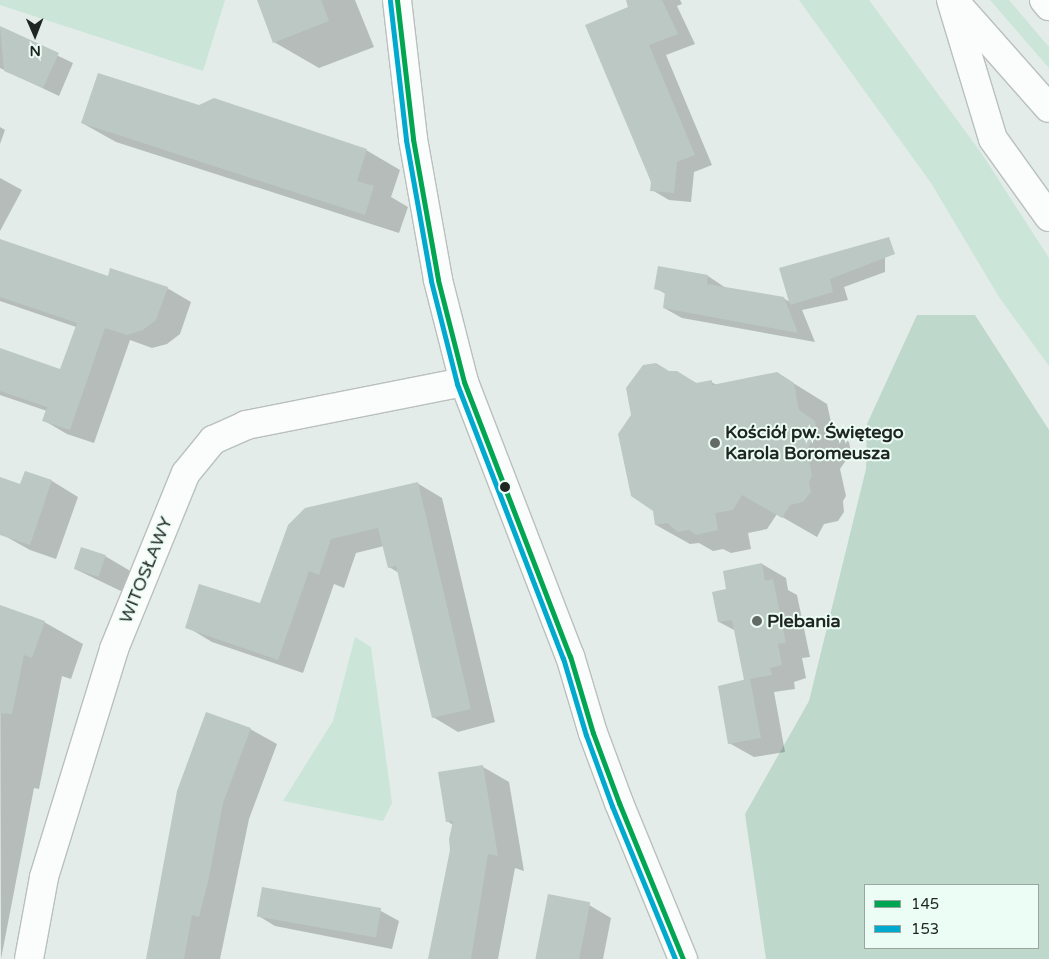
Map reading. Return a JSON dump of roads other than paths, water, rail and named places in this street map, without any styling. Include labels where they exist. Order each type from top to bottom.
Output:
[{"type":"main road","points":[[397,0],[413,139],[438,280],[464,382],[570,656],[593,733],[619,803],[683,959]]},
{"type":"main road","points":[[952,0],[1049,108]]},
{"type":"main road","points":[[952,0],[993,139],[1049,217]]},
{"type":"main road","points":[[1044,0],[1049,6]]},
{"type":"main road","name":"WITOSŁAWY","points":[[29,959],[44,877],[114,649],[186,473],[213,440],[246,425],[464,382]]},
{"type":"place","name":"Kościół pw. Świętego Karola Boromeusza","points":[[715,443]]},
{"type":"place","name":"Plebania","points":[[757,621]]}]
